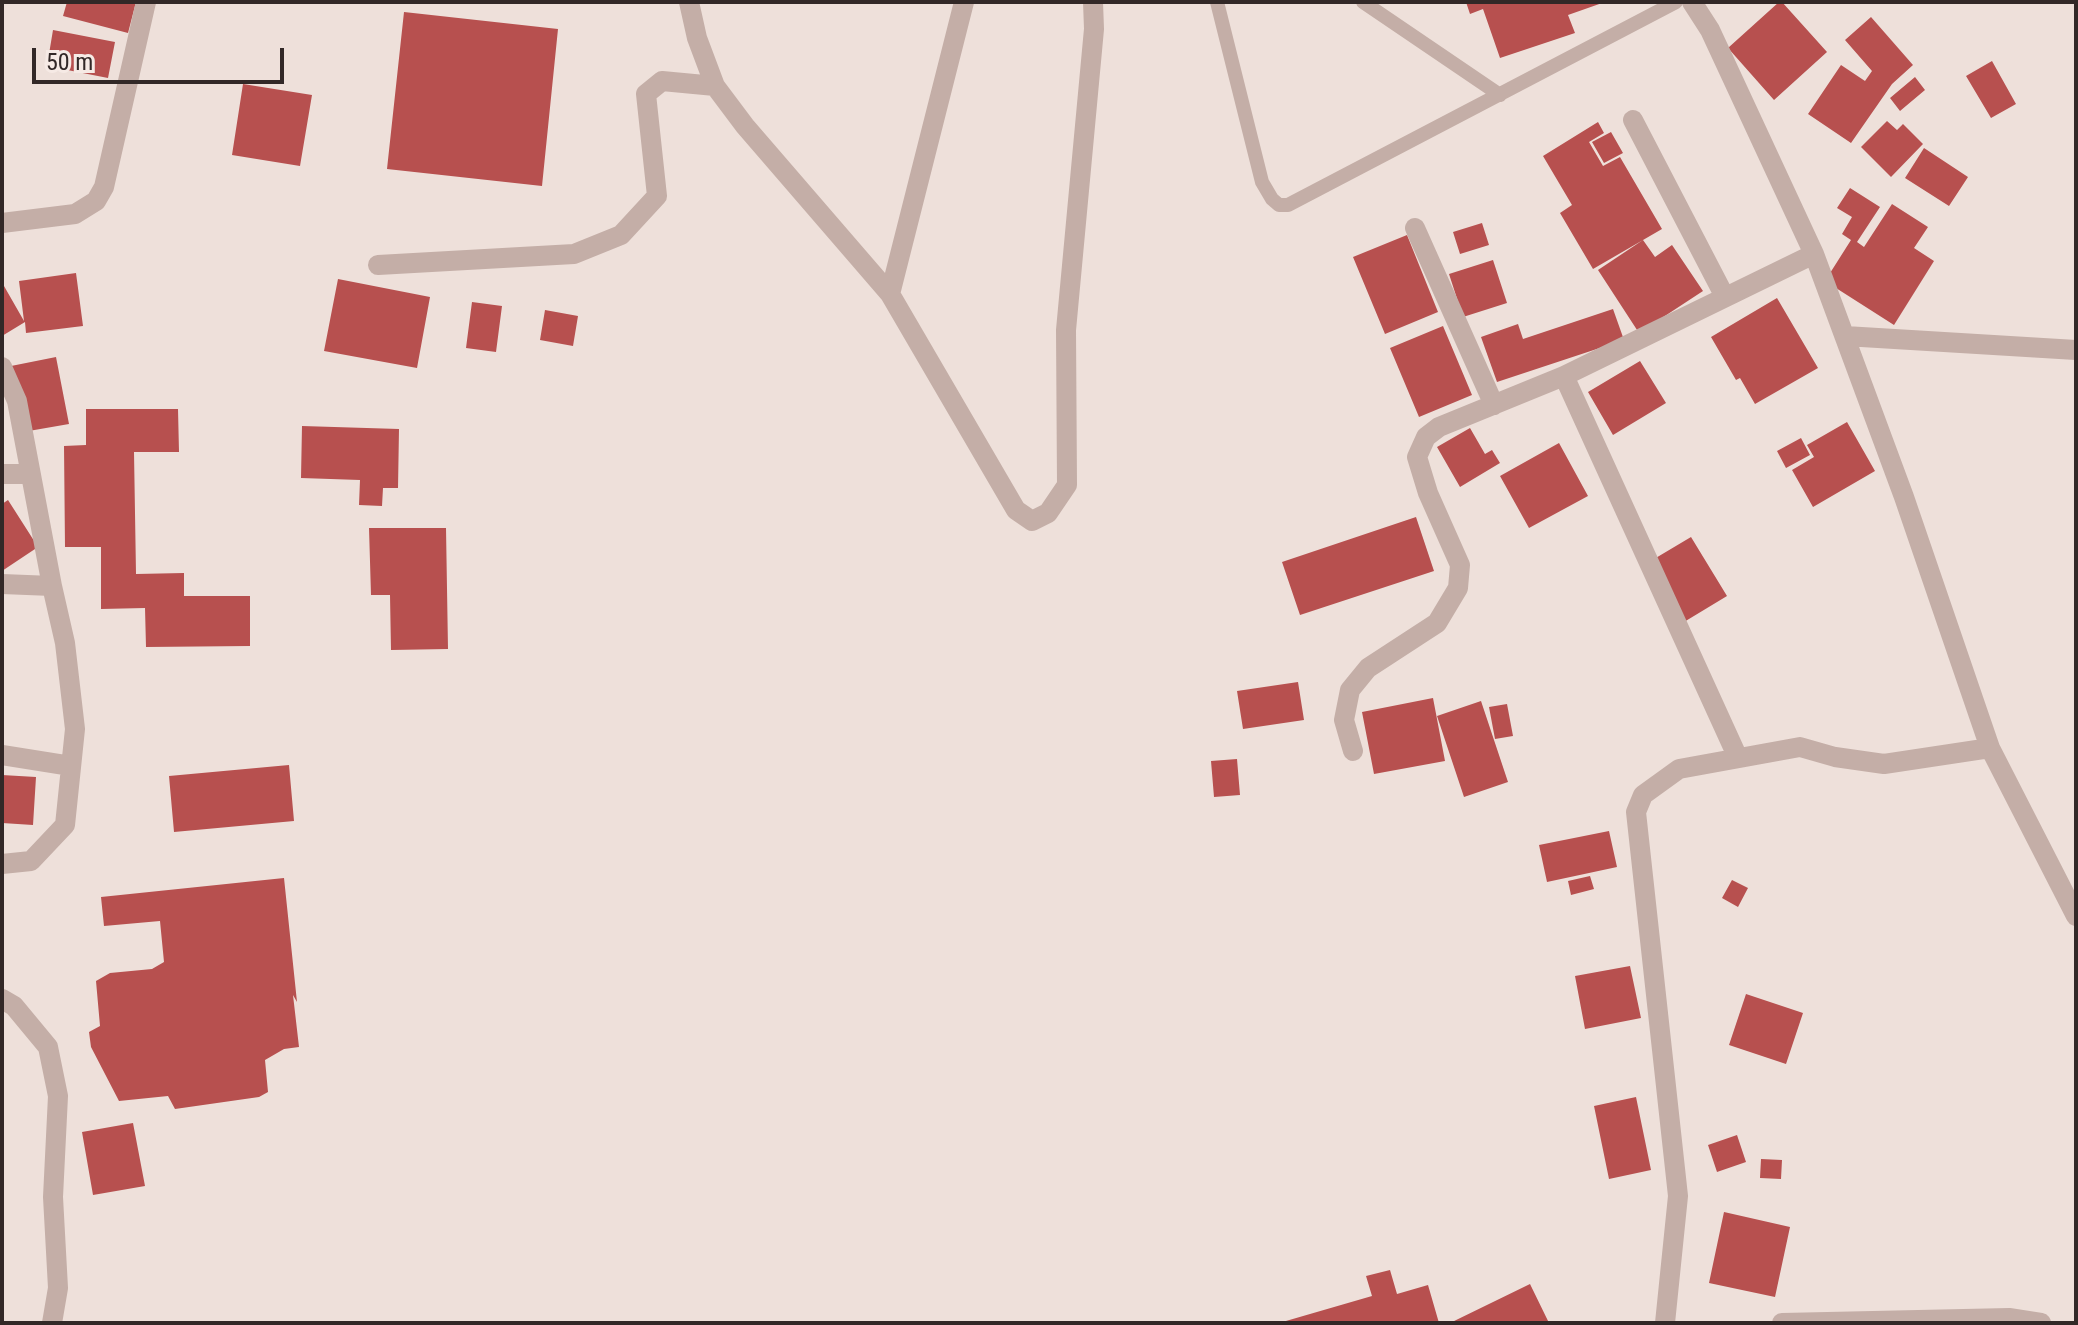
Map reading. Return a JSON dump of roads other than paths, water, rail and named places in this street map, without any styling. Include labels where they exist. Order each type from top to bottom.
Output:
[{"type":"street","points":[[2,223],[75,214],[96,201],[104,187],[146,2]]},
{"type":"street","points":[[689,2],[697,38],[715,86],[745,126],[890,294],[1016,510],[1032,521],[1048,513],[1067,485],[1066,330],[1094,29],[1093,2]]},
{"type":"street","points":[[890,294],[964,2]]},
{"type":"street","points":[[1692,2],[1710,30],[1814,254],[1904,497],[1990,748],[2076,916]]},
{"type":"street","points":[[378,265],[574,254],[621,235],[657,196],[646,94],[662,81],[715,86]]},
{"type":"street","points":[[1633,120],[1725,297]]},
{"type":"street","points":[[1415,228],[1494,405]]},
{"type":"street","points":[[1353,751],[1344,720],[1350,690],[1368,668],[1437,623],[1458,588],[1460,565],[1428,493],[1417,457],[1426,437],[1439,427],[1564,376],[1814,254]]},
{"type":"street","points":[[1845,336],[2076,350]]},
{"type":"street","points":[[2,367],[17,401],[65,643],[75,729],[65,825],[31,861],[2,864]]},
{"type":"street","points":[[1564,376],[1738,758]]},
{"type":"street","points":[[2,474],[31,474]]},
{"type":"street","points":[[2,584],[52,586]]},
{"type":"street","points":[[1665,1323],[1678,1196],[1636,812],[1643,795],[1679,769],[1800,747],[1835,757],[1884,764],[1990,748]]},
{"type":"street","points":[[2,755],[71,766]]},
{"type":"street","points":[[2,999],[14,1006],[48,1047],[58,1096],[53,1197],[58,1288],[52,1323]]},
{"type":"street","points":[[1782,1323],[2009,1318],[2041,1323]]},
{"type":"lane","points":[[1217,2],[1262,182],[1279,205],[1288,205],[1676,2]]},
{"type":"lane","points":[[1363,2],[1500,95]]}]
